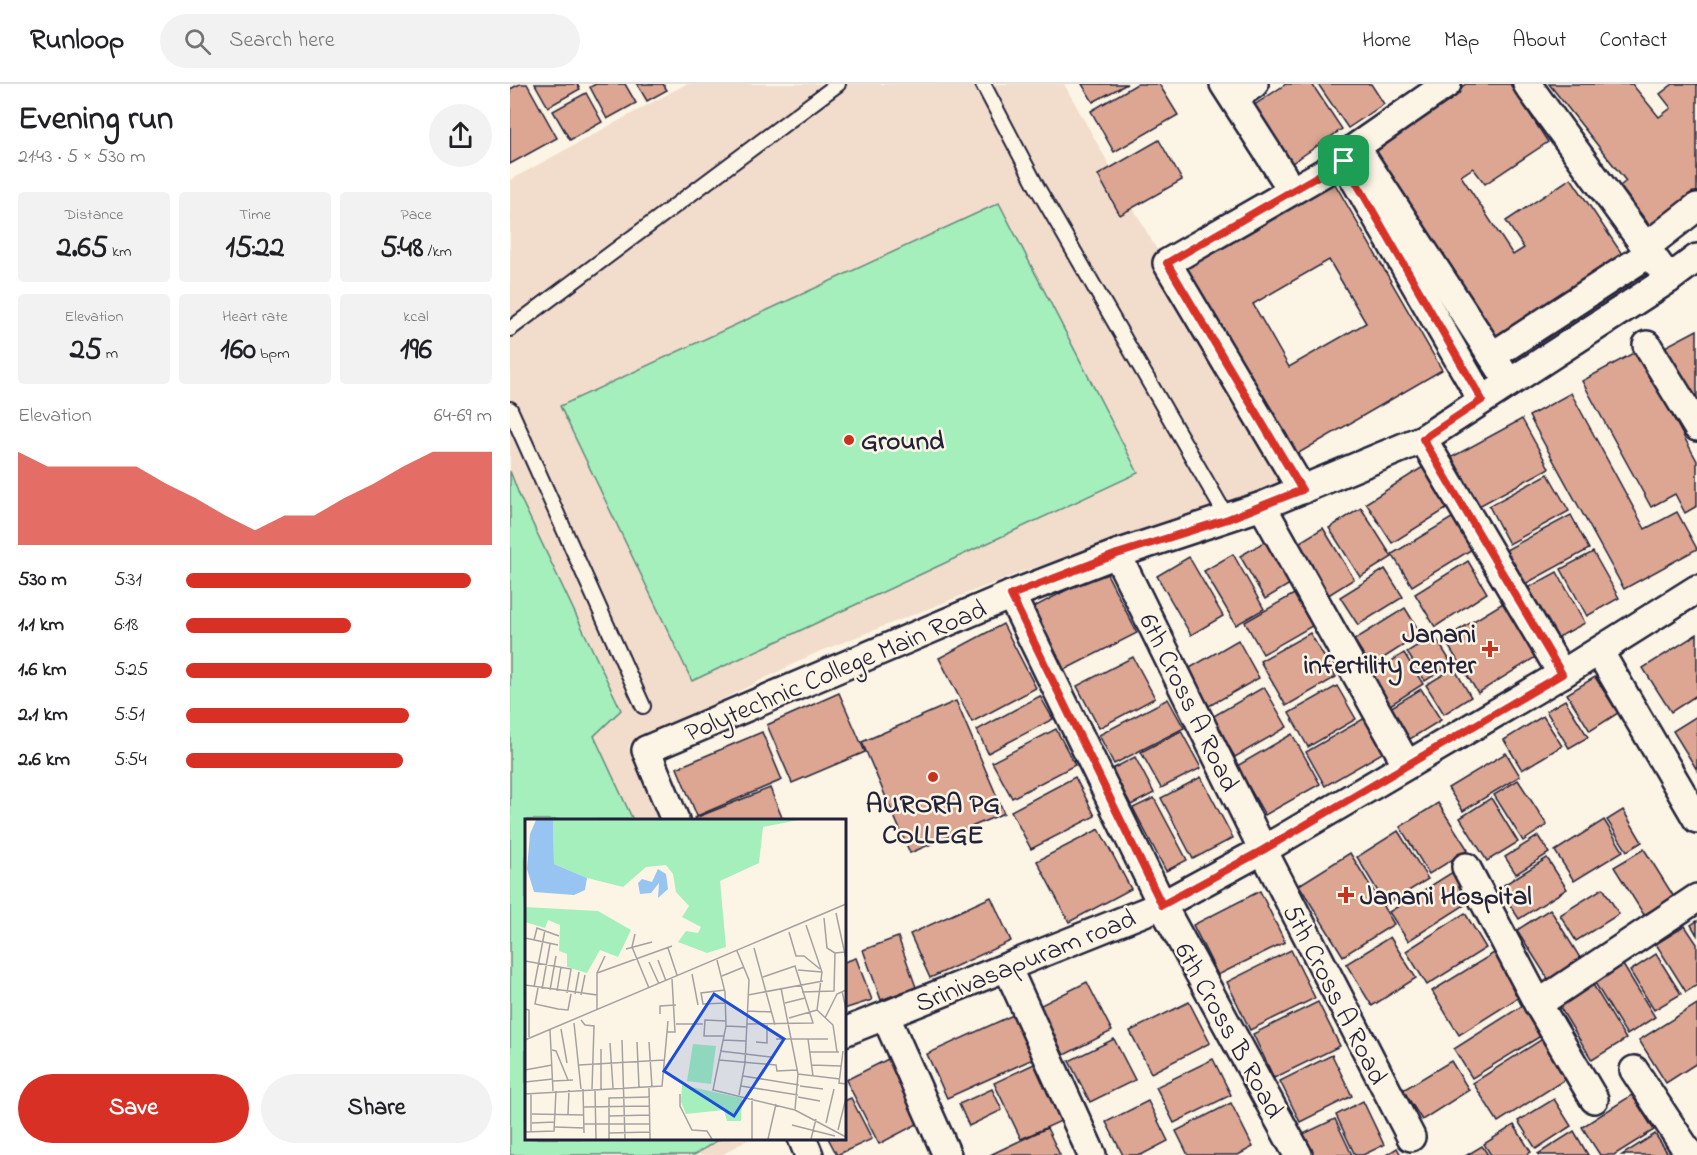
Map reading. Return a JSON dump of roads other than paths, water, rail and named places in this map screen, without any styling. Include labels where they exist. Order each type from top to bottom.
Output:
[{"type":"street","points":[[1447,84],[1356,147],[1509,382]]},
{"type":"street","points":[[1527,84],[1653,246],[1682,270]]},
{"type":"street","points":[[1543,84],[1653,246]]},
{"type":"street","points":[[1237,89],[1283,176]]},
{"type":"street","points":[[1302,490],[1167,263],[1344,161],[1482,400]]},
{"type":"street","points":[[1492,356],[1653,246],[1697,207]]},
{"type":"street","name":"Polytechnic College Main Road","points":[[675,819],[646,750],[1011,595],[1117,554],[1228,519],[1423,439],[1682,270]]},
{"type":"street","points":[[1647,345],[1697,427]]},
{"type":"street","points":[[1423,439],[1562,674]]},
{"type":"street","points":[[1262,506],[1407,765]]},
{"type":"street","name":"6th Cross A Road","points":[[1117,554],[1263,850]]},
{"type":"street","name":"Srinivasapuram road","points":[[846,1031],[1162,905],[1263,850],[1562,674],[1697,589]]},
{"type":"street","name":"6th Cross B Road","points":[[1011,595],[1162,905],[1298,1155]]},
{"type":"street","points":[[1599,651],[1697,819]]},
{"type":"street","name":"5th Cross A Road","points":[[1263,850],[1411,1137]]},
{"type":"street","points":[[1466,867],[1538,1004],[1594,1099]]},
{"type":"street","points":[[1538,1004],[1697,898]]},
{"type":"street","points":[[1007,967],[1092,1155]]},
{"type":"street","points":[[886,1017],[947,1155]]},
{"type":"street","points":[[1634,1070],[1690,1155]]},
{"type":"street","points":[[803,1140],[809,1155]]},
{"type":"lane","points":[[510,328],[838,84]]},
{"type":"lane","points":[[983,84],[1038,189],[1228,519]]},
{"type":"lane","points":[[510,409],[643,706]]},
{"type":"place","name":"Ground","points":[[849,440]]},
{"type":"place","name":"Janani infertility center","points":[[1490,649]]},
{"type":"place","name":"AURORA PG COLLEGE","points":[[933,777]]},
{"type":"place","name":"Janani Hospital","points":[[1346,895]]}]
